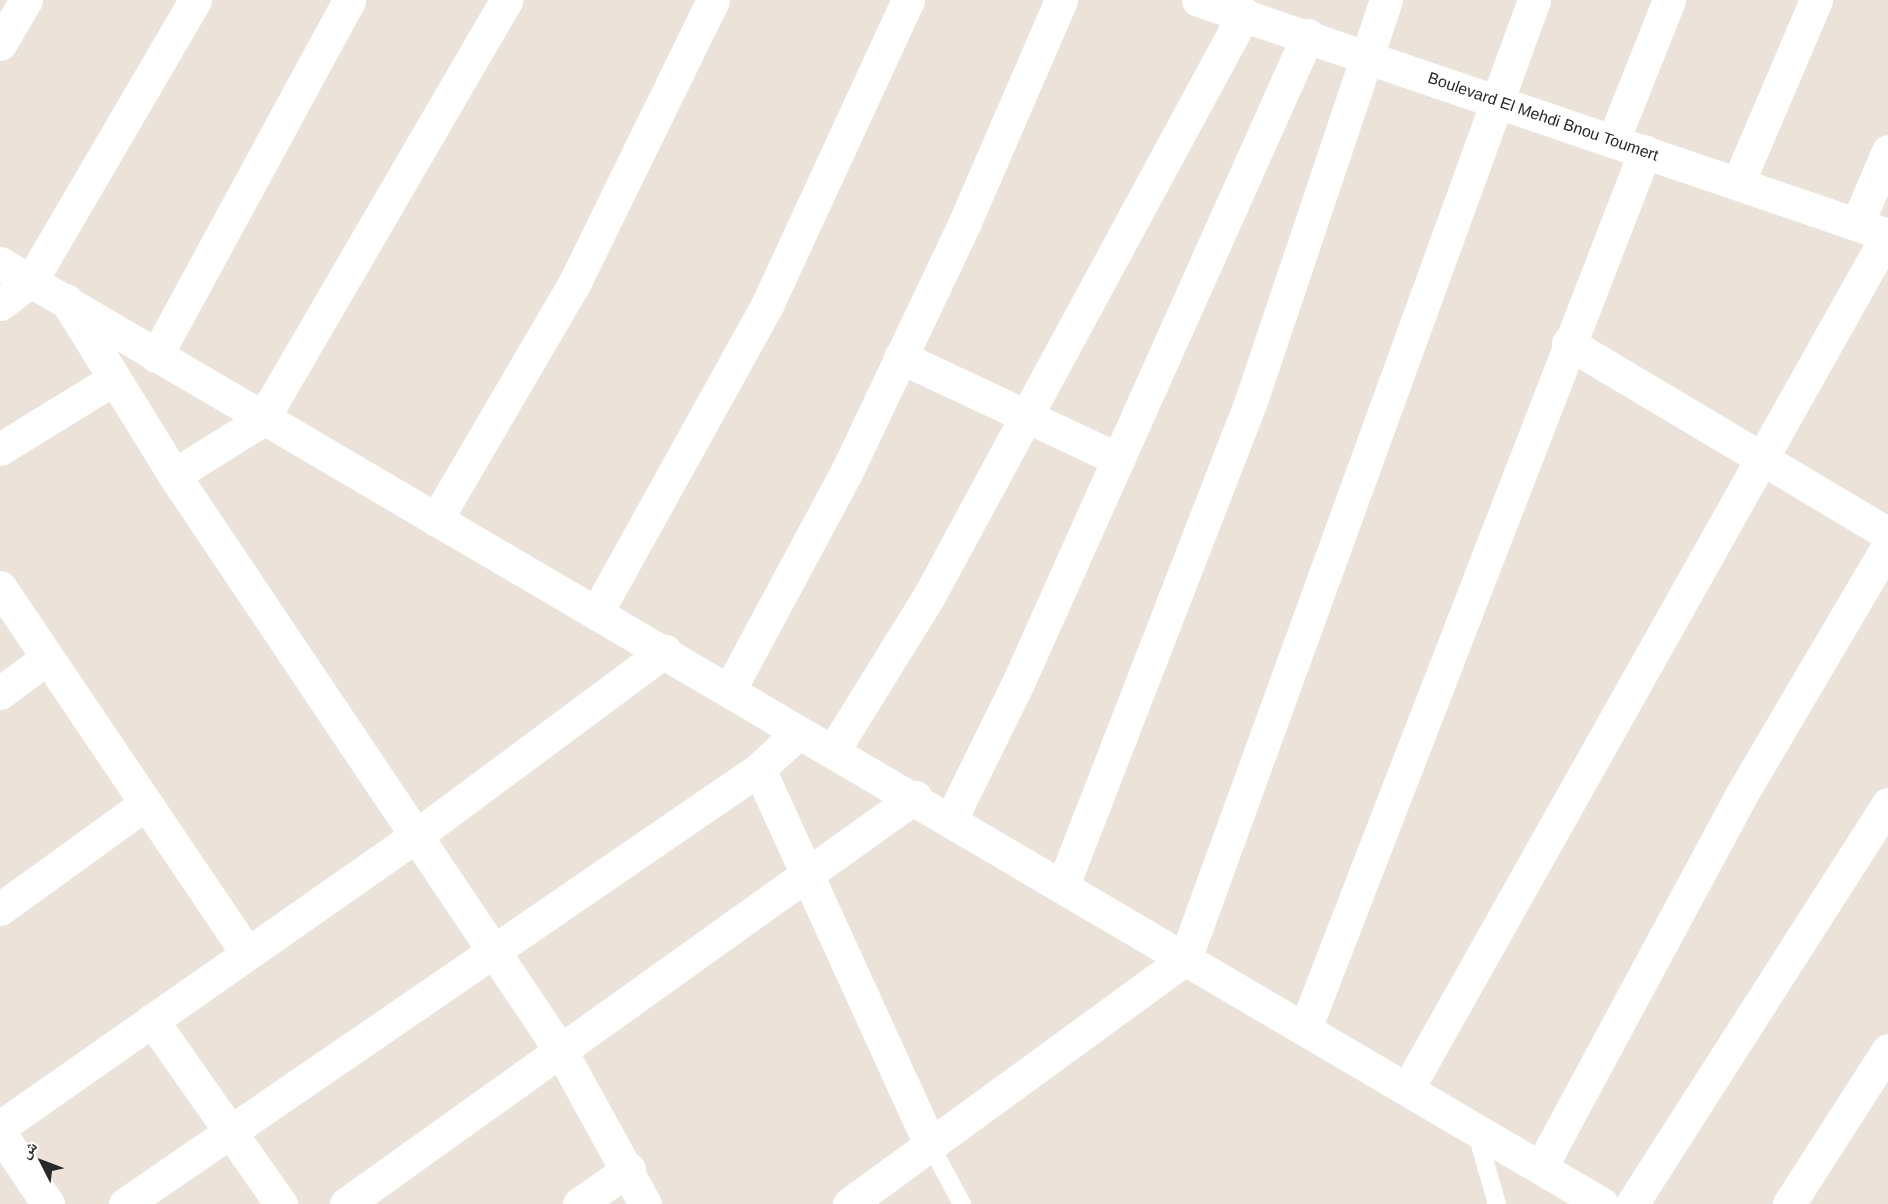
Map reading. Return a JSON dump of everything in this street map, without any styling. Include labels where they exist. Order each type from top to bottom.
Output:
[{"type":"street","points":[[0,44],[26,0]]},
{"type":"street","points":[[0,304],[32,281],[195,0]]},
{"type":"street","points":[[156,356],[349,0]]},
{"type":"street","points":[[174,475],[262,420],[506,0]]},
{"type":"street","points":[[436,520],[573,286],[713,0]]},
{"type":"street","points":[[597,612],[768,303],[908,0]]},
{"type":"street","points":[[729,691],[846,473],[1061,0]]},
{"type":"street","name":"Boulevard El Mehdi Bnou Toumert","points":[[1198,0],[1252,10],[1308,35],[1364,55],[1888,235]]},
{"type":"street","points":[[1063,885],[1251,401],[1364,55],[1386,0]]},
{"type":"street","points":[[849,1204],[1185,959],[1534,0]]},
{"type":"street","points":[[1613,141],[1669,0]]},
{"type":"street","points":[[1738,183],[1816,0]]},
{"type":"street","points":[[833,751],[929,596],[1252,10]]},
{"type":"street","points":[[951,819],[1118,459],[1308,35]]},
{"type":"street","points":[[1857,224],[1888,151]]},
{"type":"street","points":[[1306,1026],[1568,343],[1645,152]]},
{"type":"street","points":[[1408,1088],[1757,459],[1888,235]]},
{"type":"street","points":[[0,263],[66,300],[262,420],[665,651],[729,691],[915,797],[1185,959],[1306,1026],[1602,1204]]},
{"type":"street","points":[[66,300],[174,475],[562,1053],[629,1169],[645,1204]]},
{"type":"street","points":[[1568,343],[1757,459],[1888,534]]},
{"type":"street","points":[[900,357],[1028,413],[1118,459]]},
{"type":"street","points":[[0,449],[114,379]]},
{"type":"street","points":[[1541,1167],[1740,797],[1888,546]]},
{"type":"street","points":[[0,587],[46,659],[247,953]]},
{"type":"street","points":[[0,1127],[417,835],[665,651]]},
{"type":"street","points":[[0,693],[46,659]]},
{"type":"street","points":[[125,1204],[759,769],[799,732]]},
{"type":"street","points":[[759,769],[931,1146]]},
{"type":"street","points":[[346,1204],[562,1053],[915,797]]},
{"type":"street","points":[[0,909],[145,804]]},
{"type":"street","points":[[1632,1204],[1888,804]]},
{"type":"street","points":[[152,1020],[233,1129],[281,1204]]},
{"type":"street","points":[[1789,1204],[1888,1050]]},
{"type":"street","points":[[0,1133],[48,1204]]},
{"type":"street","points":[[579,1204],[629,1169]]},
{"type":"lane","points":[[1475,1128],[1497,1204]]},
{"type":"lane","points":[[931,1146],[962,1204]]}]
